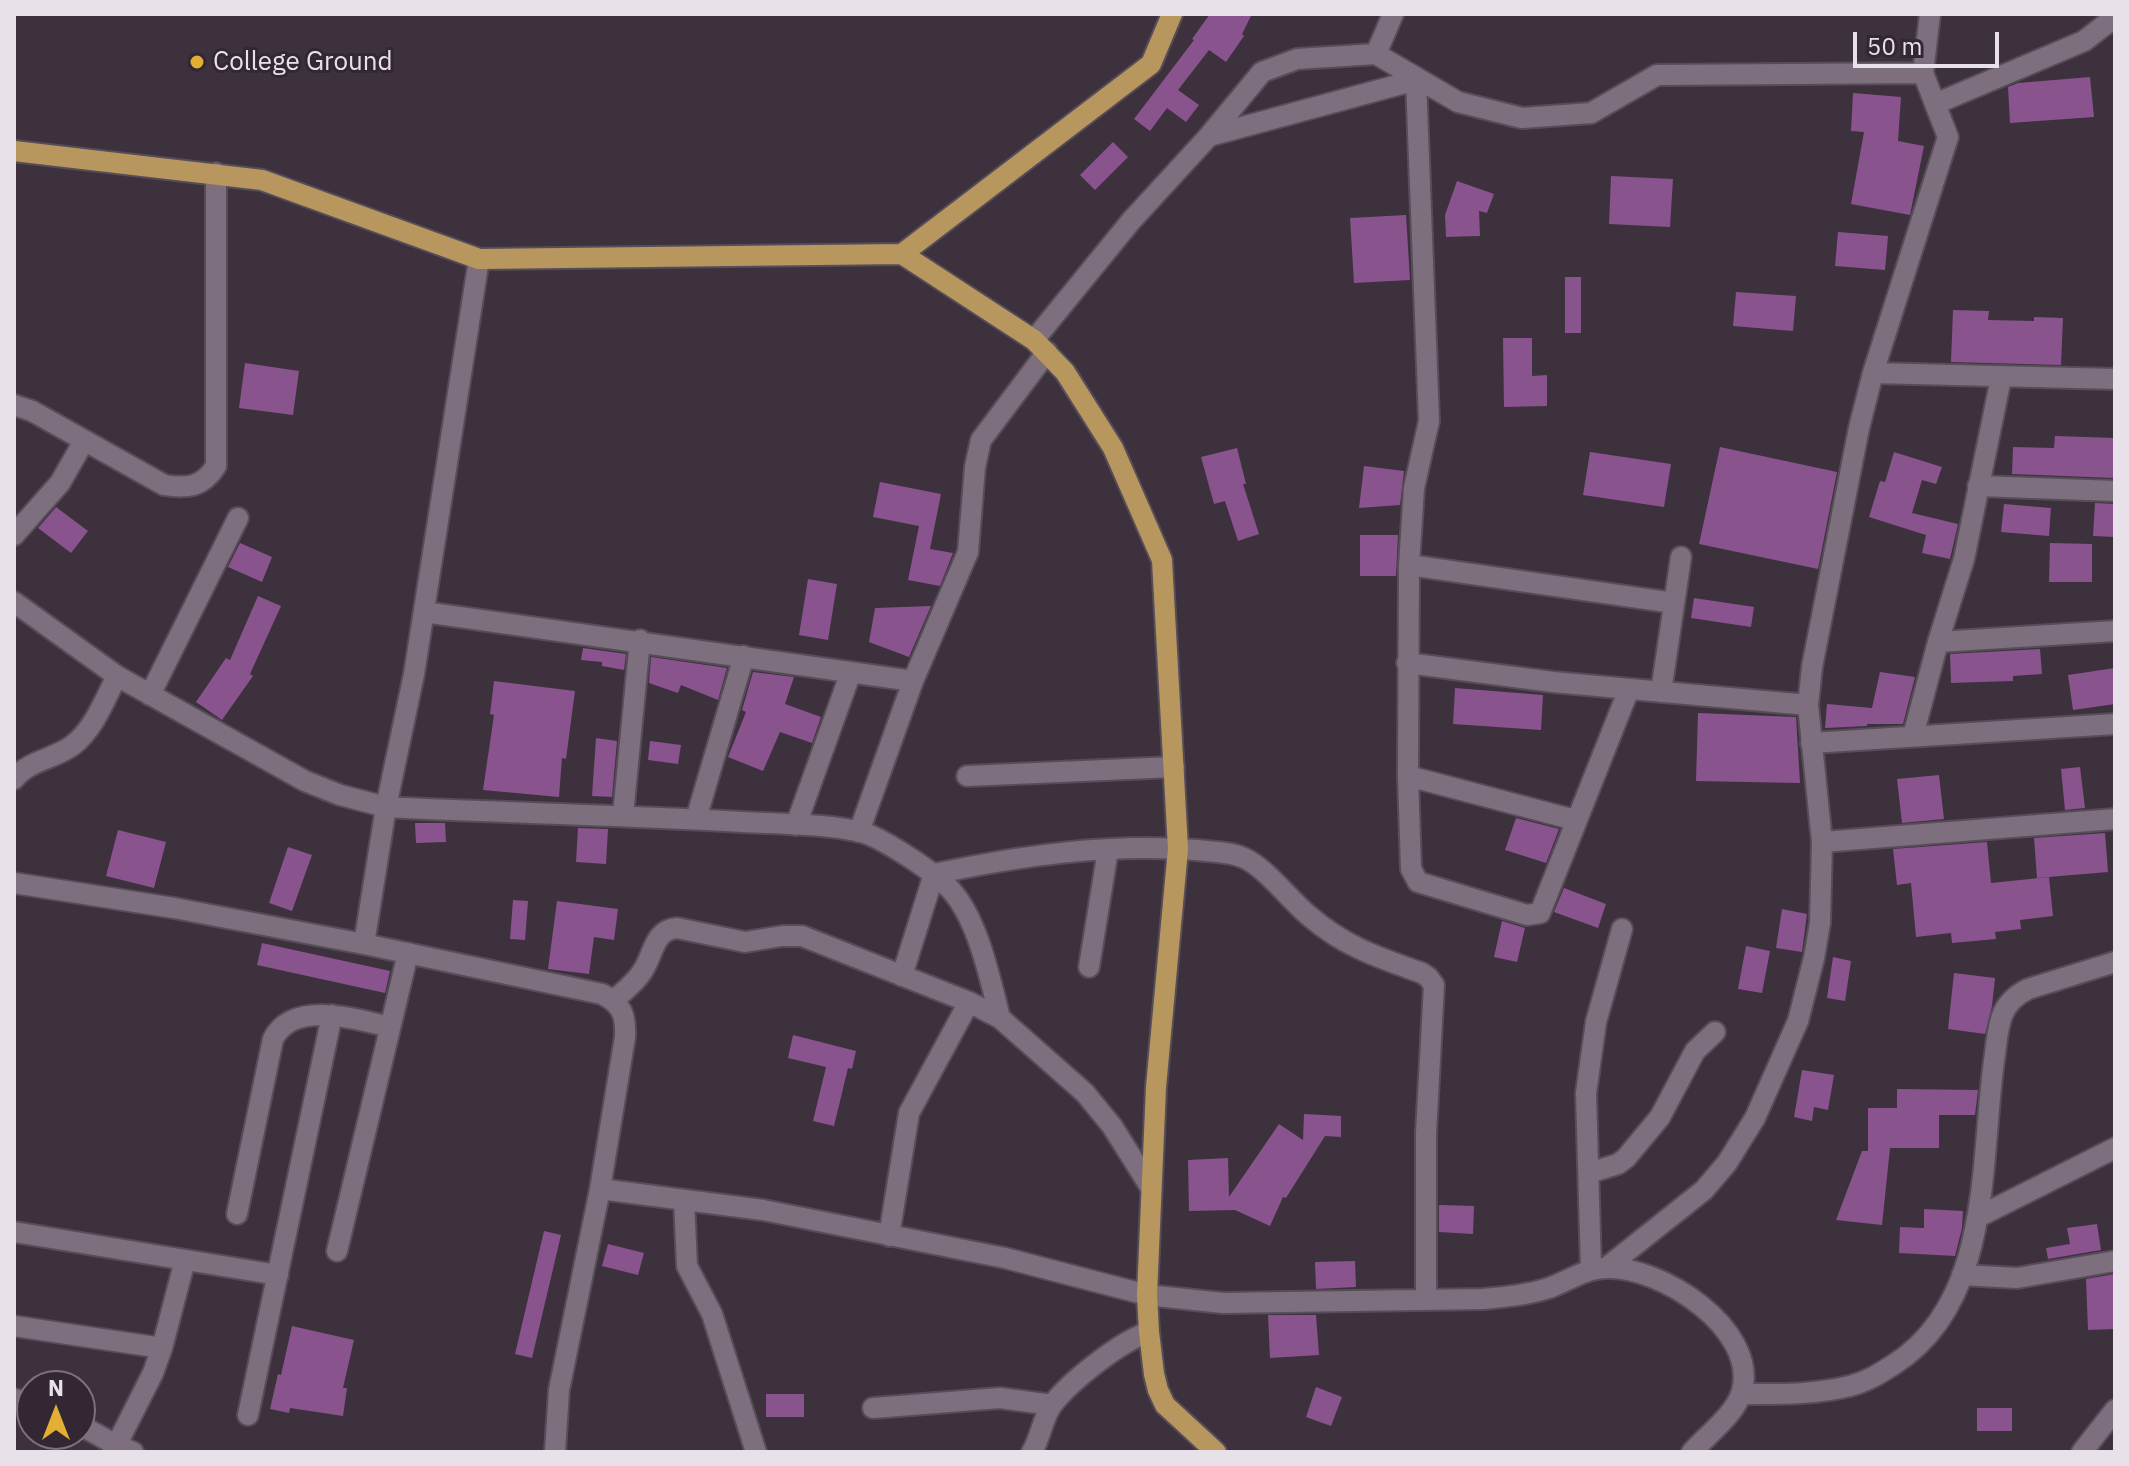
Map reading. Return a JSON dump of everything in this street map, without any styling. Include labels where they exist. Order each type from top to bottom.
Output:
[{"type":"main road","points":[[902,254],[1151,64],[1172,14]]},
{"type":"main road","points":[[14,151],[262,180],[479,259],[902,254],[1041,346],[1065,372],[1113,448],[1162,560],[1178,849],[1156,1087],[1147,1295],[1149,1332],[1156,1382],[1165,1405],[1216,1452]]},
{"type":"street","points":[[1376,54],[1393,14]]},
{"type":"street","points":[[600,1189],[763,1210],[1005,1258],[1147,1295],[1223,1303],[1520,1296],[1598,1269],[1704,1190],[1727,1163],[1755,1118],[1798,1021],[1814,958],[1820,923],[1822,842],[1808,705],[1812,667],[1859,428],[1873,373],[1948,137],[1923,73],[1930,14]]},
{"type":"street","points":[[1935,104],[2084,41],[2115,17]]},
{"type":"street","points":[[859,832],[913,681],[968,552],[975,467],[981,440],[1041,346],[1131,221],[1209,136],[1262,72],[1297,59],[1376,54],[1458,102],[1522,118],[1591,113],[1657,75],[1923,73]]},
{"type":"street","points":[[1209,136],[1416,80]]},
{"type":"street","points":[[1416,80],[1429,421],[1414,488],[1409,565],[1408,776],[1411,869],[1418,882],[1527,915],[1537,915],[1544,908],[1575,820],[1629,689]]},
{"type":"street","points":[[14,405],[32,411],[164,485],[180,488],[197,485],[209,478],[216,466],[216,173]]},
{"type":"street","points":[[364,944],[386,807],[424,612],[479,259]]},
{"type":"street","points":[[1873,373],[2115,379]]},
{"type":"street","points":[[1913,736],[1964,559],[2001,378]]},
{"type":"street","points":[[14,535],[60,483],[84,441]]},
{"type":"street","points":[[1978,486],[2115,491]]},
{"type":"street","points":[[150,695],[238,518]]},
{"type":"street","points":[[1661,692],[1681,557]]},
{"type":"street","points":[[1409,565],[1674,603]]},
{"type":"street","points":[[14,602],[117,676],[305,781],[340,795],[386,807],[696,819],[796,825],[870,835],[934,874],[964,907],[985,962],[1000,1018]]},
{"type":"street","points":[[424,612],[640,640],[913,681]]},
{"type":"street","points":[[1938,642],[2115,631]]},
{"type":"street","points":[[623,815],[640,640]]},
{"type":"street","points":[[696,819],[744,656]]},
{"type":"street","points":[[1407,663],[1629,689],[1808,705]]},
{"type":"street","points":[[796,825],[851,672]]},
{"type":"street","points":[[14,779],[27,767],[73,745],[86,733],[117,676]]},
{"type":"street","points":[[1811,743],[2115,724]]},
{"type":"street","points":[[967,776],[1174,767]]},
{"type":"street","points":[[1408,776],[1575,820]]},
{"type":"street","points":[[1822,842],[2115,819]]},
{"type":"street","points":[[934,874],[1012,858],[1108,850],[1178,849],[1225,853],[1245,858],[1342,942],[1428,977],[1434,985],[1426,1133],[1426,1299]]},
{"type":"street","points":[[1089,967],[1108,850]]},
{"type":"street","points":[[902,976],[934,874]]},
{"type":"street","points":[[14,883],[159,905],[364,944],[602,994],[614,1000],[626,1018],[625,1037],[600,1189],[559,1390],[555,1452]]},
{"type":"street","points":[[614,1000],[640,976],[658,937],[668,929],[677,928],[745,942],[802,936],[969,1002],[1000,1018],[1085,1093],[1112,1126],[1151,1188]]},
{"type":"street","points":[[1598,1269],[1589,1173],[1586,1093],[1593,1044],[1622,929]]},
{"type":"street","points":[[337,1251],[408,953]]},
{"type":"street","points":[[1741,1394],[1821,1392],[1872,1379],[1910,1355],[1933,1332],[1962,1275],[1978,1217],[1999,1025],[2007,1004],[2014,996],[2028,989],[2115,962]]},
{"type":"street","points":[[889,1236],[909,1113],[969,1002]]},
{"type":"street","points":[[237,1214],[273,1039],[278,1030],[298,1019],[332,1015],[390,1027]]},
{"type":"street","points":[[248,1415],[332,1015]]},
{"type":"street","points":[[1589,1173],[1618,1164],[1626,1158],[1660,1117],[1695,1051],[1715,1032]]},
{"type":"street","points":[[1978,1217],[2115,1148]]},
{"type":"street","points":[[684,1200],[687,1266],[712,1314],[756,1452]]},
{"type":"street","points":[[14,1232],[278,1275]]},
{"type":"street","points":[[96,1435],[121,1450],[162,1348],[185,1260]]},
{"type":"street","points":[[1962,1275],[2017,1278],[2115,1261]]},
{"type":"street","points":[[1598,1269],[1633,1270],[1676,1287],[1714,1318],[1739,1356],[1743,1381],[1741,1394],[1692,1452]]},
{"type":"street","points":[[14,1326],[162,1348]]},
{"type":"street","points":[[1040,1448],[1052,1405],[1122,1344],[1149,1332]]},
{"type":"street","points":[[873,1408],[1000,1398],[1052,1405]]},
{"type":"street","points":[[2082,1452],[2115,1410]]},
{"type":"building","points":[[1210,14],[1252,14],[1242,34],[1244,36],[1226,62],[1209,50],[1178,90],[1199,105],[1186,122],[1167,108],[1150,131],[1134,119]]},
{"type":"building","points":[[2090,77],[2094,117],[2010,123],[2008,87],[2018,83]]},
{"type":"building","points":[[1853,93],[1901,97],[1898,141],[1924,146],[1910,215],[1851,204],[1864,132],[1851,131]]},
{"type":"building","points":[[1113,142],[1128,157],[1095,190],[1080,175]]},
{"type":"building","points":[[1611,176],[1673,179],[1670,227],[1609,224]]},
{"type":"building","points":[[1457,181],[1494,194],[1487,213],[1479,211],[1480,236],[1446,237],[1445,215]]},
{"type":"building","points":[[1406,215],[1410,280],[1354,283],[1350,218]]},
{"type":"building","points":[[1838,232],[1888,236],[1885,270],[1835,266]]},
{"type":"building","points":[[1565,277],[1581,277],[1581,333],[1565,333]]},
{"type":"building","points":[[1736,292],[1796,296],[1793,331],[1733,326]]},
{"type":"building","points":[[1953,310],[1989,311],[1988,320],[2063,318],[2061,365],[1951,362]]},
{"type":"building","points":[[1503,338],[1532,338],[1532,376],[1547,375],[1547,406],[1504,407]]},
{"type":"building","points":[[245,363],[299,371],[293,415],[239,408]]},
{"type":"building","points":[[2055,436],[2115,438],[2115,478],[2012,474],[2013,447],[2054,448]]},
{"type":"building","points":[[1720,447],[1837,472],[1818,569],[1699,544]]},
{"type":"building","points":[[1237,448],[1246,484],[1243,484],[1259,534],[1238,541],[1225,501],[1214,504],[1201,457]]},
{"type":"building","points":[[1590,452],[1671,464],[1664,507],[1583,495]]},
{"type":"building","points":[[1894,452],[1942,467],[1936,484],[1922,480],[1912,513],[1958,524],[1950,559],[1922,553],[1926,535],[1869,517],[1880,481],[1885,482]]},
{"type":"building","points":[[1364,466],[1404,471],[1400,505],[1359,508]]},
{"type":"building","points":[[880,482],[941,494],[930,549],[953,553],[940,586],[908,580],[919,526],[873,517]]},
{"type":"building","points":[[2095,503],[2115,504],[2115,537],[2093,536]]},
{"type":"building","points":[[2004,504],[2051,508],[2049,536],[2001,532]]},
{"type":"building","points":[[56,507],[88,531],[71,553],[38,528]]},
{"type":"building","points":[[1360,535],[1398,535],[1396,576],[1360,576]]},
{"type":"building","points":[[240,543],[272,557],[262,582],[228,567]]},
{"type":"building","points":[[2050,543],[2092,544],[2092,582],[2049,582]]},
{"type":"building","points":[[808,579],[837,584],[828,640],[799,635]]},
{"type":"building","points":[[258,596],[281,606],[250,674],[253,676],[222,720],[196,702],[226,658],[230,660]]},
{"type":"building","points":[[1694,598],[1754,607],[1751,627],[1691,618]]},
{"type":"building","points":[[931,606],[909,657],[869,642],[875,608]]},
{"type":"building","points":[[583,648],[626,654],[624,670],[602,666],[602,662],[581,660]]},
{"type":"building","points":[[2040,649],[2042,674],[2013,676],[2013,681],[1951,683],[1950,654]]},
{"type":"building","points":[[651,657],[727,668],[718,700],[681,685],[678,693],[649,683]]},
{"type":"building","points":[[2115,668],[2115,704],[2073,710],[2068,675]]},
{"type":"building","points":[[753,672],[794,677],[785,704],[821,717],[812,743],[780,732],[763,771],[728,757],[746,712],[742,710]]},
{"type":"building","points":[[1880,672],[1915,677],[1903,724],[1825,728],[1827,704],[1872,708]]},
{"type":"building","points":[[494,681],[575,691],[566,759],[562,758],[559,797],[483,790],[494,715],[490,714]]},
{"type":"building","points":[[1455,688],[1543,695],[1541,730],[1453,724]]},
{"type":"building","points":[[1698,713],[1796,717],[1800,783],[1696,781]]},
{"type":"building","points":[[596,738],[617,741],[612,797],[592,796]]},
{"type":"building","points":[[650,741],[681,745],[678,764],[648,760]]},
{"type":"building","points":[[2080,767],[2085,808],[2065,810],[2061,769]]},
{"type":"building","points":[[1939,775],[1944,819],[1902,823],[1897,779]]},
{"type":"building","points":[[1516,818],[1559,829],[1546,863],[1505,850]]},
{"type":"building","points":[[415,823],[445,823],[446,842],[416,843]]},
{"type":"building","points":[[578,828],[608,829],[606,864],[576,862]]},
{"type":"building","points":[[118,830],[166,842],[154,888],[106,876]]},
{"type":"building","points":[[2105,833],[2108,872],[2037,878],[2034,838]]},
{"type":"building","points":[[1987,842],[1991,883],[2049,877],[2053,916],[2020,920],[2021,929],[1995,932],[1996,939],[1952,943],[1951,933],[1916,937],[1911,883],[1897,885],[1893,849]]},
{"type":"building","points":[[288,847],[312,855],[292,911],[269,903]]},
{"type":"building","points":[[1564,888],[1606,904],[1598,928],[1554,912]]},
{"type":"building","points":[[513,900],[528,901],[525,940],[510,939]]},
{"type":"building","points":[[557,901],[618,909],[614,940],[594,937],[589,974],[548,969]]},
{"type":"building","points":[[1782,909],[1807,914],[1802,952],[1776,948]]},
{"type":"building","points":[[1502,921],[1525,928],[1517,962],[1494,957]]},
{"type":"building","points":[[262,943],[390,971],[385,993],[257,965]]},
{"type":"building","points":[[1746,946],[1770,951],[1762,993],[1738,989]]},
{"type":"building","points":[[1833,957],[1851,961],[1845,1001],[1827,998]]},
{"type":"building","points":[[1954,973],[1995,978],[1985,1034],[1948,1029]]},
{"type":"building","points":[[793,1035],[856,1051],[852,1069],[848,1068],[834,1126],[813,1121],[826,1067],[788,1058]]},
{"type":"building","points":[[1802,1070],[1834,1075],[1828,1110],[1814,1107],[1812,1121],[1794,1117]]},
{"type":"building","points":[[1897,1089],[1978,1090],[1975,1115],[1939,1115],[1939,1148],[1890,1148],[1882,1225],[1836,1220],[1862,1151],[1868,1151],[1868,1108],[1897,1108]]},
{"type":"building","points":[[1304,1114],[1341,1116],[1341,1137],[1325,1136],[1286,1198],[1283,1197],[1270,1226],[1235,1210],[1189,1211],[1188,1160],[1228,1158],[1229,1197],[1279,1124],[1303,1140]]},
{"type":"building","points":[[1439,1205],[1474,1206],[1473,1234],[1439,1232]]},
{"type":"building","points":[[1924,1209],[1963,1211],[1955,1256],[1899,1253],[1900,1227],[1924,1228]]},
{"type":"building","points":[[2097,1224],[2101,1250],[2048,1259],[2046,1248],[2070,1244],[2067,1228]]},
{"type":"building","points":[[544,1231],[561,1235],[532,1358],[515,1354]]},
{"type":"building","points":[[608,1244],[644,1253],[638,1275],[602,1266]]},
{"type":"building","points":[[1355,1261],[1356,1287],[1316,1289],[1315,1262]]},
{"type":"building","points":[[2115,1274],[2115,1329],[2088,1330],[2086,1279]]},
{"type":"building","points":[[1268,1315],[1316,1315],[1319,1355],[1270,1358]]},
{"type":"building","points":[[292,1326],[354,1340],[343,1388],[347,1388],[343,1416],[290,1408],[289,1413],[270,1409]]},
{"type":"building","points":[[1316,1387],[1342,1397],[1331,1426],[1306,1417]]},
{"type":"building","points":[[766,1394],[804,1394],[804,1417],[766,1417]]},
{"type":"building","points":[[1977,1408],[2012,1408],[2012,1431],[1977,1431]]},
{"type":"place","name":"College Ground","points":[[197,62]]}]
